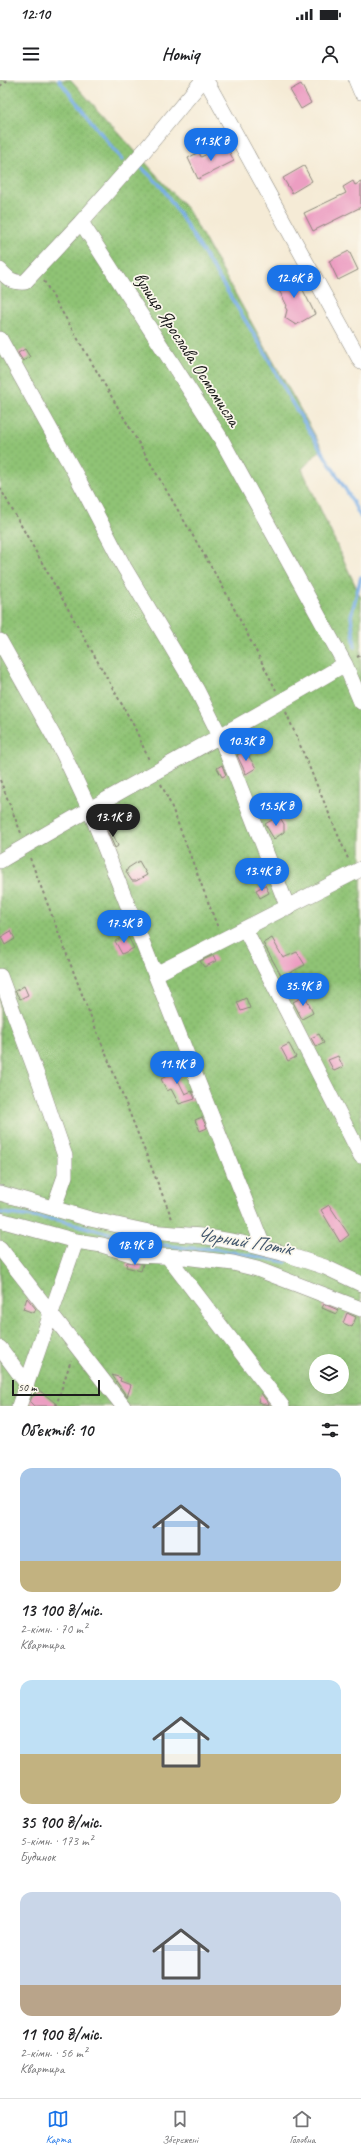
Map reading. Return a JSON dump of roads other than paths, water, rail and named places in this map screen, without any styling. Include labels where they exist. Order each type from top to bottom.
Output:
[{"type":"street","points":[[0,270],[9,280],[25,282],[81,222],[205,80],[361,362]]},
{"type":"street","points":[[356,80],[361,92]]},
{"type":"street","name":"вулиця Ярослава Осмомисла","points":[[81,222],[220,437],[345,664],[361,702]]},
{"type":"street","points":[[0,339],[77,477],[124,567],[181,660],[220,736],[288,908]]},
{"type":"street","points":[[0,641],[63,753],[89,808],[264,1248]]},
{"type":"street","points":[[0,861],[89,808],[282,702],[345,664]]},
{"type":"street","points":[[156,974],[245,930],[358,871]]},
{"type":"street","points":[[245,930],[361,1156]]},
{"type":"street","points":[[0,976],[40,1083],[65,1156],[65,1176],[54,1207]]},
{"type":"street","points":[[0,1193],[131,1228],[178,1235],[202,1236],[264,1248],[325,1267],[361,1284]]},
{"type":"street","points":[[0,1220],[76,1241],[102,1245],[134,1255],[207,1259],[257,1269],[361,1308]]},
{"type":"street","points":[[19,1406],[76,1241]]},
{"type":"street","points":[[0,1248],[123,1406]]},
{"type":"street","points":[[168,1257],[282,1406]]},
{"type":"street","points":[[0,1348],[27,1384]]},
{"type":"waterway","points":[[59,80],[122,160]]},
{"type":"waterway","points":[[141,167],[161,186],[182,218],[263,349],[291,401],[349,495],[361,518]]},
{"type":"waterway","points":[[355,647],[351,616],[361,577]]},
{"type":"waterway","name":"Чорний Потік","points":[[1,1213],[59,1220],[146,1243],[187,1248],[216,1249],[286,1262]]}]
